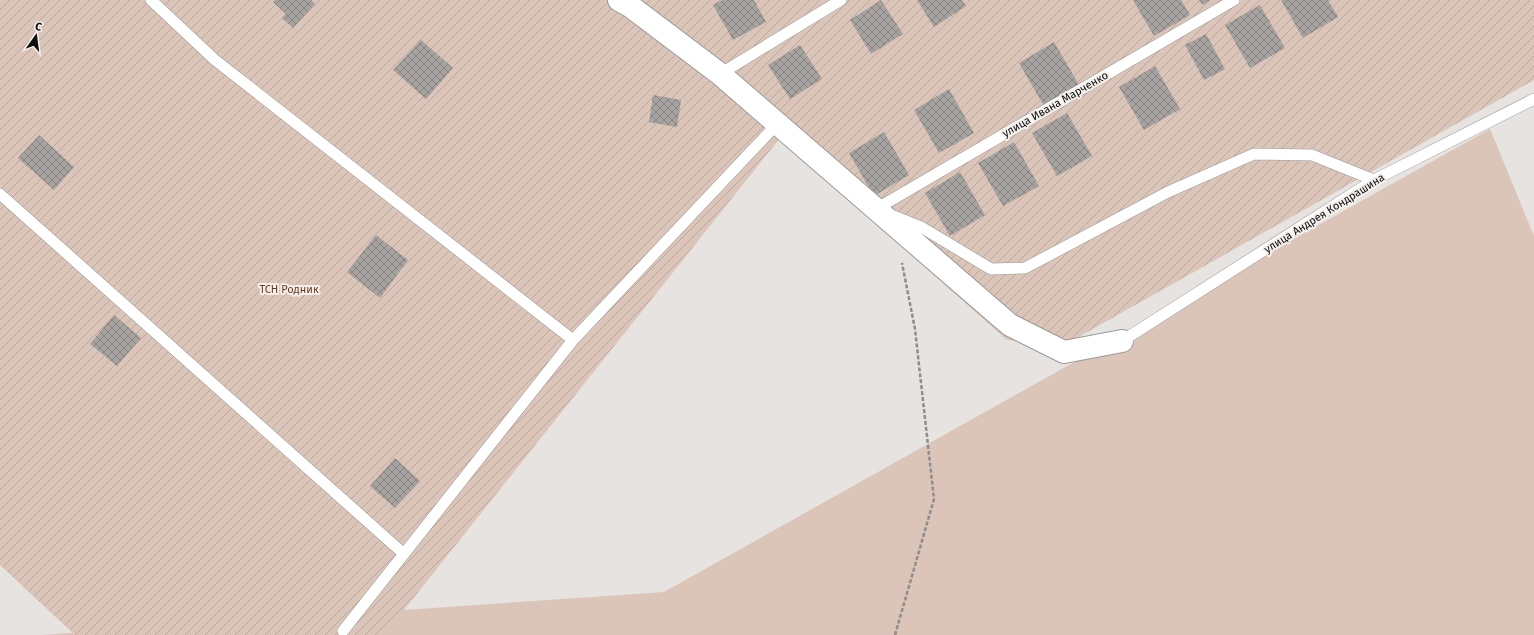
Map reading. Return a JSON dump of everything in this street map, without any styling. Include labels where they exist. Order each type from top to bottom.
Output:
[{"type":"street","points":[[619,0],[630,6],[720,74],[1010,325],[1064,352],[1122,341]]},
{"type":"lane","points":[[151,0],[215,60],[573,340]]},
{"type":"lane","points":[[720,74],[841,0]]},
{"type":"lane","name":"улица Ивана Марченко","points":[[876,209],[1234,0]]},
{"type":"lane","name":"улица Андрея Кондрашина","points":[[1122,341],[1374,180],[1534,99]]},
{"type":"lane","points":[[343,631],[573,340],[778,123]]},
{"type":"lane","points":[[876,209],[921,227],[991,269],[1025,268],[1168,192],[1254,154],[1312,155],[1374,180]]},
{"type":"lane","points":[[0,194],[404,554]]},
{"type":"path","points":[[895,635],[934,499],[915,329],[902,262]]},
{"type":"green space","name":"ТСН Родник","points":[[0,0],[1534,0],[1534,80],[1068,343],[1007,340],[780,138],[384,635],[75,635],[0,565]]},
{"type":"green space","points":[[1490,129],[1534,236],[1534,635],[41,635],[664,592]]},
{"type":"building","points":[[275,0],[311,0],[315,4],[293,28],[282,18],[286,14],[273,2]]},
{"type":"building","points":[[722,0],[754,0],[766,22],[733,40],[713,5]]},
{"type":"building","points":[[881,0],[903,34],[871,54],[850,20]]},
{"type":"building","points":[[917,0],[962,0],[966,6],[934,27]]},
{"type":"building","points":[[1133,0],[1181,0],[1190,15],[1154,36]]},
{"type":"building","points":[[1199,0],[1210,0],[1202,5]]},
{"type":"building","points":[[1281,0],[1328,0],[1338,17],[1303,38]]},
{"type":"building","points":[[1260,5],[1285,48],[1250,68],[1225,25]]},
{"type":"building","points":[[1206,34],[1225,69],[1204,80],[1185,45]]},
{"type":"building","points":[[421,40],[453,68],[426,99],[393,70]]},
{"type":"building","points":[[1054,42],[1079,85],[1044,106],[1019,63]]},
{"type":"building","points":[[800,45],[822,79],[790,99],[768,65]]},
{"type":"building","points":[[1155,66],[1180,109],[1144,130],[1119,87]]},
{"type":"building","points":[[949,89],[974,133],[939,153],[914,110]]},
{"type":"building","points":[[653,95],[681,100],[677,127],[649,122]]},
{"type":"building","points":[[1067,113],[1092,156],[1057,176],[1032,133]]},
{"type":"building","points":[[884,132],[909,175],[874,196],[849,153]]},
{"type":"building","points":[[39,135],[74,167],[54,190],[18,158]]},
{"type":"building","points":[[1014,142],[1039,186],[1003,206],[978,163]]},
{"type":"building","points":[[960,172],[985,215],[950,236],[925,193]]},
{"type":"building","points":[[376,235],[408,260],[380,298],[347,272]]},
{"type":"building","points":[[114,315],[141,338],[117,366],[90,344]]},
{"type":"building","points":[[395,458],[420,481],[395,508],[370,486]]}]
